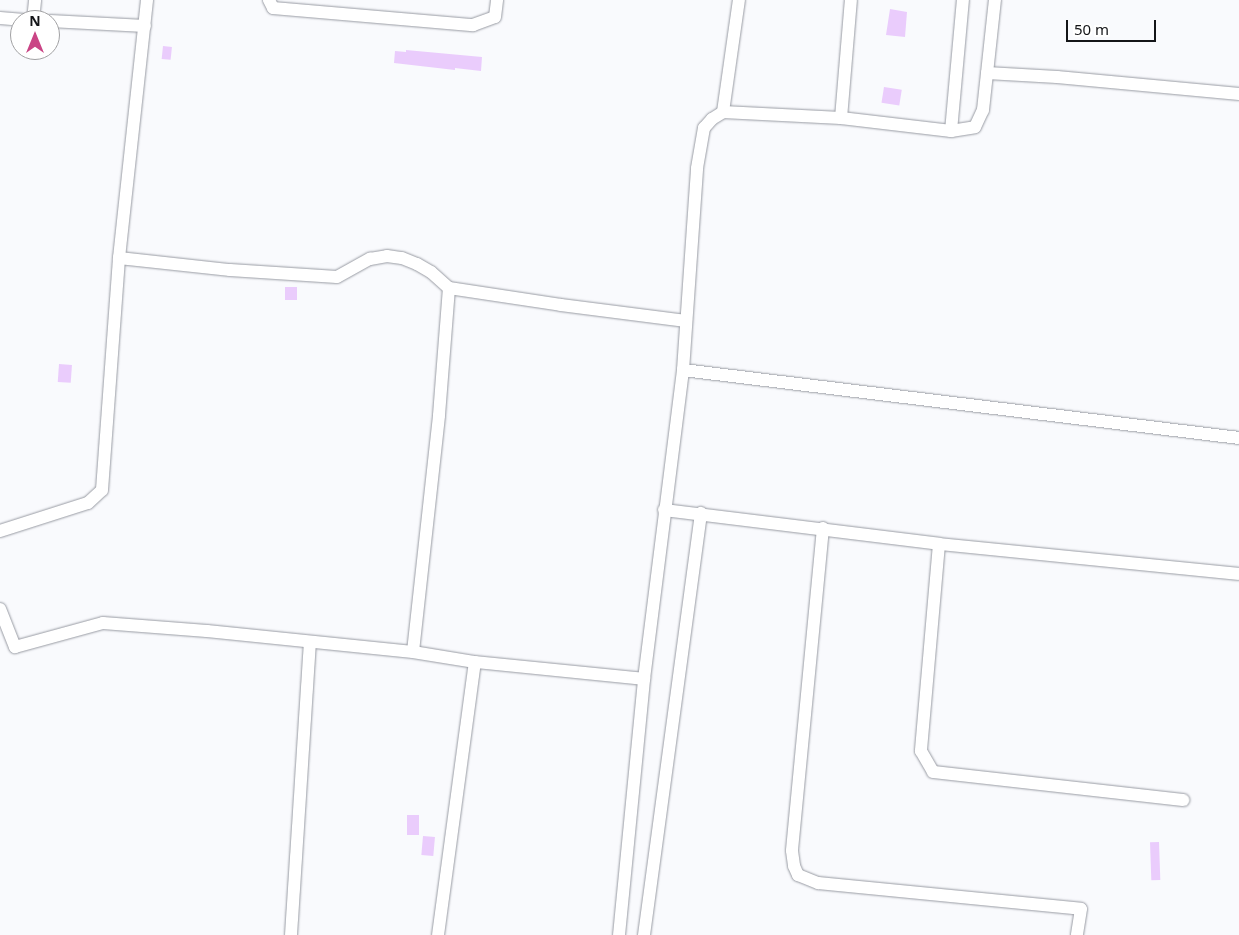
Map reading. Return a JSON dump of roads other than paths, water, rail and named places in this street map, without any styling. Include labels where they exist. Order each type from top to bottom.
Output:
[{"type":"street","points":[[0,531],[88,503],[102,490],[119,258],[147,0]]},
{"type":"street","points":[[269,0],[273,8],[473,25],[495,17],[498,0]]},
{"type":"street","points":[[723,112],[739,0]]},
{"type":"street","points":[[841,118],[851,0]]},
{"type":"street","points":[[951,131],[963,0]]},
{"type":"street","points":[[619,935],[644,678],[683,370],[700,145],[707,124],[723,112],[841,118],[951,131],[975,128],[983,110],[995,0]]},
{"type":"street","points":[[60,22],[145,26]]},
{"type":"street","points":[[987,73],[1057,77],[1239,94]]},
{"type":"street","points":[[119,258],[230,270],[337,277],[370,259],[387,256],[402,258],[417,264],[431,272],[449,288],[561,306],[686,321]]},
{"type":"street","points":[[413,652],[439,416],[449,288]]},
{"type":"street","points":[[683,370],[1239,438]]},
{"type":"street","points":[[664,510],[824,528],[939,544],[1239,574]]},
{"type":"street","points":[[644,935],[701,513]]},
{"type":"street","points":[[824,528],[792,851],[794,866],[798,875],[818,883],[1081,909],[1077,935]]},
{"type":"street","points":[[939,544],[921,751],[933,772],[1183,800]]},
{"type":"street","points":[[0,609],[15,646],[103,623],[207,631],[413,652],[475,662],[644,678]]},
{"type":"street","points":[[291,935],[310,643]]},
{"type":"street","points":[[438,935],[475,662]]}]
